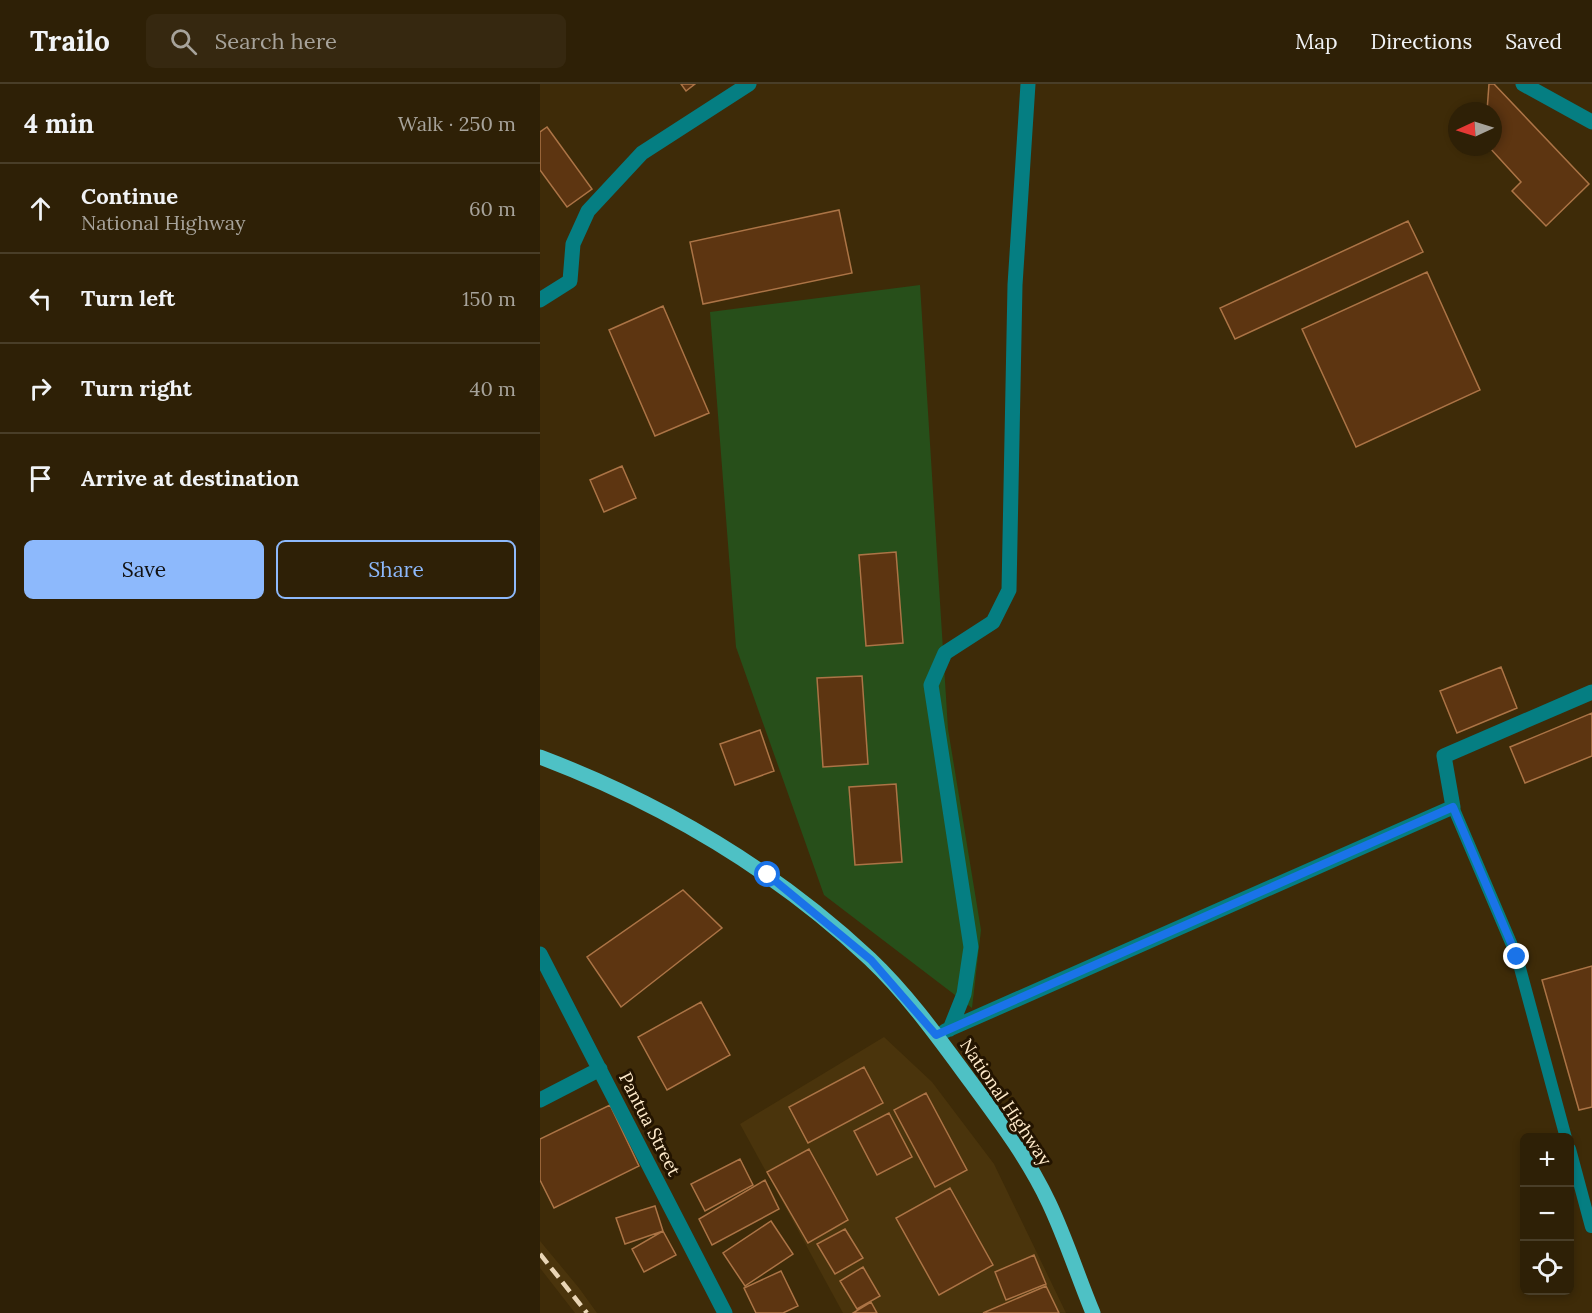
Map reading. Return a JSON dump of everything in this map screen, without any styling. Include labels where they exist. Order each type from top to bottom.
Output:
[{"type":"main road","name":"National Highway","points":[[540,757],[603,781],[685,824],[768,875],[871,960],[943,1032],[1049,1202],[1093,1313]]},
{"type":"street","points":[[540,300],[570,282],[573,244],[588,211],[642,153],[749,84]]},
{"type":"street","points":[[943,1032],[964,994],[971,947],[931,685],[945,652],[993,622],[1009,590],[1015,285],[1028,84]]},
{"type":"street","points":[[1523,84],[1592,122]]},
{"type":"street","points":[[943,1032],[1453,807],[1444,756],[1592,692]]},
{"type":"street","name":"Pantua Street","points":[[540,954],[724,1313]]},
{"type":"street","points":[[540,1100],[600,1069]]},
{"type":"lane","points":[[1453,807],[1517,957],[1565,1133]]},
{"type":"lane","points":[[1574,1167],[1591,1227]]},
{"type":"shaded area","points":[[884,1037],[932,1082],[994,1164],[1066,1313],[843,1313],[740,1124]]},
{"type":"shaded area","points":[[540,1241],[597,1313],[575,1313],[540,1268]]},
{"type":"green space","points":[[920,285],[948,729],[981,930],[972,1008],[824,895],[736,647],[710,312]]},
{"type":"building","points":[[681,84],[695,84],[686,91]]},
{"type":"building","points":[[1489,84],[1494,84],[1589,184],[1546,226],[1512,191],[1521,182],[1497,156],[1502,156],[1502,102],[1488,102]]},
{"type":"building","points":[[547,127],[592,189],[567,207],[540,170],[540,132]]},
{"type":"building","points":[[839,210],[852,273],[703,304],[690,242]]},
{"type":"building","points":[[1408,221],[1423,252],[1235,339],[1220,308]]},
{"type":"building","points":[[1427,272],[1480,390],[1356,447],[1302,329]]},
{"type":"building","points":[[663,306],[709,413],[655,436],[609,330]]},
{"type":"building","points":[[622,466],[636,498],[604,512],[590,480]]},
{"type":"building","points":[[896,552],[903,643],[866,646],[859,555]]},
{"type":"building","points":[[1501,667],[1517,708],[1457,733],[1440,691]]},
{"type":"building","points":[[862,676],[868,764],[823,767],[817,678]]},
{"type":"building","points":[[1592,713],[1592,756],[1525,783],[1510,747]]},
{"type":"building","points":[[760,730],[774,771],[735,785],[720,744]]},
{"type":"building","points":[[896,784],[902,862],[855,865],[849,787]]},
{"type":"building","points":[[683,890],[722,928],[621,1007],[587,957]]},
{"type":"building","points":[[1592,966],[1592,1107],[1579,1110],[1542,980]]},
{"type":"building","points":[[701,1002],[730,1055],[667,1090],[638,1037]]},
{"type":"building","points":[[864,1067],[883,1103],[808,1143],[789,1107]]},
{"type":"building","points":[[926,1093],[967,1170],[935,1187],[894,1110]]},
{"type":"building","points":[[610,1105],[639,1166],[554,1208],[540,1180],[540,1139]]},
{"type":"building","points":[[889,1113],[912,1157],[877,1175],[854,1131]]},
{"type":"building","points":[[809,1149],[848,1220],[808,1243],[767,1172]]},
{"type":"building","points":[[740,1159],[753,1185],[705,1211],[691,1184]]},
{"type":"building","points":[[765,1180],[779,1209],[712,1245],[699,1219]]},
{"type":"building","points":[[950,1188],[993,1265],[939,1295],[896,1218]]},
{"type":"building","points":[[655,1206],[663,1231],[625,1244],[616,1218]]},
{"type":"building","points":[[771,1221],[793,1254],[745,1286],[723,1253]]},
{"type":"building","points":[[845,1229],[863,1258],[835,1274],[817,1244]]},
{"type":"building","points":[[663,1231],[676,1255],[644,1272],[632,1249]]},
{"type":"building","points":[[1034,1255],[1046,1284],[1006,1300],[995,1272]]},
{"type":"building","points":[[863,1267],[880,1296],[857,1309],[840,1281]]},
{"type":"building","points":[[781,1271],[798,1306],[783,1313],[756,1313],[744,1288]]},
{"type":"building","points":[[1046,1286],[1059,1313],[983,1313]]},
{"type":"building","points":[[871,1302],[877,1313],[853,1313]]},
{"type":"railway","points":[[540,1254],[587,1313]]},
{"type":"route","points":[[768,875],[871,960],[936,1035],[1453,807],[1517,957]]}]
